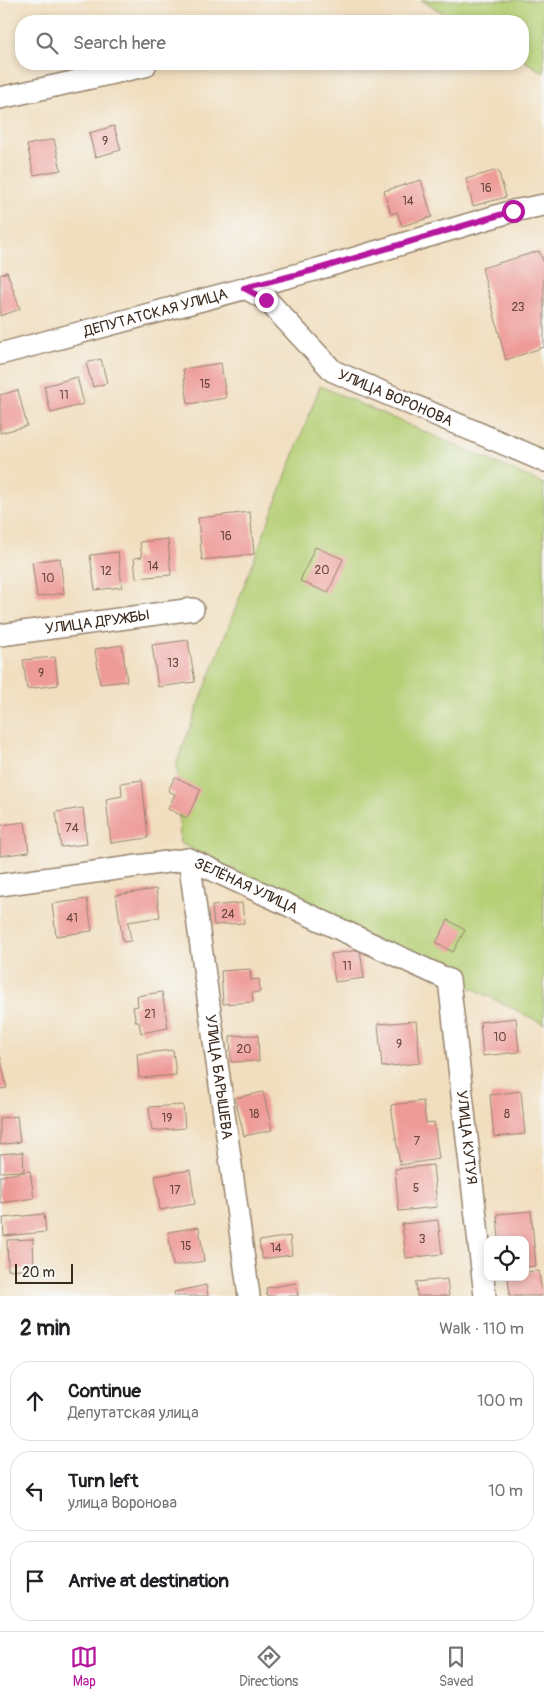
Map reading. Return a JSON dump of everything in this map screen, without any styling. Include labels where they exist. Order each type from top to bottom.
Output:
[{"type":"street","points":[[0,98],[127,70]]},
{"type":"street","name":"ДЕПУТАТСКАЯ УЛИЦА","points":[[0,354],[318,269],[513,211],[544,206]]},
{"type":"street","name":"УЛИЦА ВОРОНОВА","points":[[244,288],[266,300],[333,371],[544,462]]},
{"type":"street","name":"УЛИЦА ДРУЖБЫ","points":[[0,635],[194,609]]},
{"type":"street","name":"ЗЕЛЁНАЯ УЛИЦА","points":[[0,885],[189,858],[449,980]]},
{"type":"street","name":"УЛИЦА БАРЫШЕВА","points":[[189,858],[249,1296]]},
{"type":"street","name":"УЛИЦА КУТУЯ","points":[[449,980],[485,1296]]},
{"type":"green space","points":[[421,0],[544,0],[544,73],[529,64],[529,15],[447,15]]},
{"type":"green space","points":[[320,386],[544,484],[544,1024],[180,843],[177,762]]},
{"type":"building","points":[[114,126],[121,150],[95,157],[89,133]]},
{"type":"building","points":[[54,139],[61,170],[34,175],[27,145]]},
{"type":"building","points":[[498,170],[506,197],[473,206],[466,179]]},
{"type":"building","points":[[421,180],[432,217],[402,226],[397,212],[391,214],[384,191]]},
{"type":"building","points":[[539,251],[544,263],[544,347],[506,360],[482,268]]},
{"type":"building","points":[[7,272],[20,309],[0,316],[0,275]]},
{"type":"building","points":[[101,359],[107,383],[93,387],[86,363]]},
{"type":"building","points":[[221,363],[226,398],[188,404],[183,369]]},
{"type":"building","points":[[77,377],[84,404],[51,413],[44,386]]},
{"type":"building","points":[[18,390],[27,426],[0,433],[0,395]]},
{"type":"building","points":[[250,512],[254,554],[202,560],[198,518]]},
{"type":"building","points":[[168,539],[171,575],[136,578],[134,558],[142,557],[140,542]]},
{"type":"building","points":[[315,547],[343,559],[328,593],[300,581]]},
{"type":"building","points":[[118,552],[122,587],[95,590],[90,555]]},
{"type":"building","points":[[60,558],[64,593],[37,597],[32,562]]},
{"type":"building","points":[[188,640],[195,682],[158,687],[152,645]]},
{"type":"building","points":[[122,645],[127,681],[100,684],[95,649]]},
{"type":"building","points":[[55,657],[58,685],[27,689],[23,660]]},
{"type":"building","points":[[175,777],[201,789],[187,818],[168,809],[175,794],[168,791]]},
{"type":"building","points":[[142,780],[148,838],[111,843],[106,799],[122,796],[121,783]]},
{"type":"building","points":[[83,808],[87,844],[61,847],[56,812]]},
{"type":"building","points":[[25,822],[29,852],[0,856],[0,825]]},
{"type":"building","points":[[156,889],[160,917],[128,922],[131,941],[123,942],[116,895]]},
{"type":"building","points":[[87,899],[92,931],[56,936],[52,904]]},
{"type":"building","points":[[242,903],[244,923],[214,925],[212,906]]},
{"type":"building","points":[[448,920],[465,930],[453,952],[436,943]]},
{"type":"building","points":[[360,950],[364,978],[335,982],[331,954]]},
{"type":"building","points":[[250,969],[251,980],[259,979],[260,992],[252,993],[253,1002],[223,1004],[221,971]]},
{"type":"building","points":[[162,992],[168,1028],[141,1033],[139,1022],[136,1022],[133,1007],[138,1006],[137,996]]},
{"type":"building","points":[[516,1018],[519,1052],[483,1056],[480,1022]]},
{"type":"building","points":[[416,1021],[420,1063],[382,1067],[378,1024]]},
{"type":"building","points":[[258,1035],[259,1061],[231,1062],[230,1036]]},
{"type":"building","points":[[173,1050],[176,1075],[139,1078],[137,1054]]},
{"type":"building","points":[[0,1055],[7,1088],[0,1089]]},
{"type":"building","points":[[521,1091],[525,1134],[494,1137],[490,1095]]},
{"type":"building","points":[[263,1092],[272,1130],[244,1136],[235,1098]]},
{"type":"building","points":[[423,1101],[426,1123],[434,1122],[439,1159],[400,1165],[391,1105]]},
{"type":"building","points":[[183,1105],[185,1128],[152,1131],[149,1107]]},
{"type":"building","points":[[17,1116],[20,1142],[0,1145],[0,1118]]},
{"type":"building","points":[[23,1152],[24,1171],[0,1172],[0,1154]]},
{"type":"building","points":[[433,1165],[437,1207],[399,1211],[395,1169]]},
{"type":"building","points":[[190,1170],[195,1204],[160,1210],[155,1176]]},
{"type":"building","points":[[30,1171],[34,1198],[0,1203],[0,1176]]},
{"type":"building","points":[[531,1211],[536,1266],[529,1267],[529,1236],[499,1236],[497,1214]]},
{"type":"building","points":[[44,1214],[46,1232],[4,1236],[3,1218]]},
{"type":"building","points":[[438,1220],[442,1254],[406,1258],[402,1224]]},
{"type":"building","points":[[199,1227],[204,1261],[173,1266],[168,1232]]},
{"type":"building","points":[[290,1236],[292,1255],[262,1259],[259,1241]]},
{"type":"building","points":[[33,1239],[34,1268],[8,1270],[7,1240]]},
{"type":"building","points":[[539,1271],[542,1296],[510,1296],[508,1281],[529,1281],[529,1272]]},
{"type":"building","points":[[447,1279],[449,1296],[417,1296],[416,1282]]},
{"type":"building","points":[[296,1283],[298,1296],[267,1296],[266,1288]]},
{"type":"building","points":[[206,1285],[208,1296],[175,1296],[174,1292]]},
{"type":"route","points":[[266,300],[244,288],[318,269],[513,211]]}]
